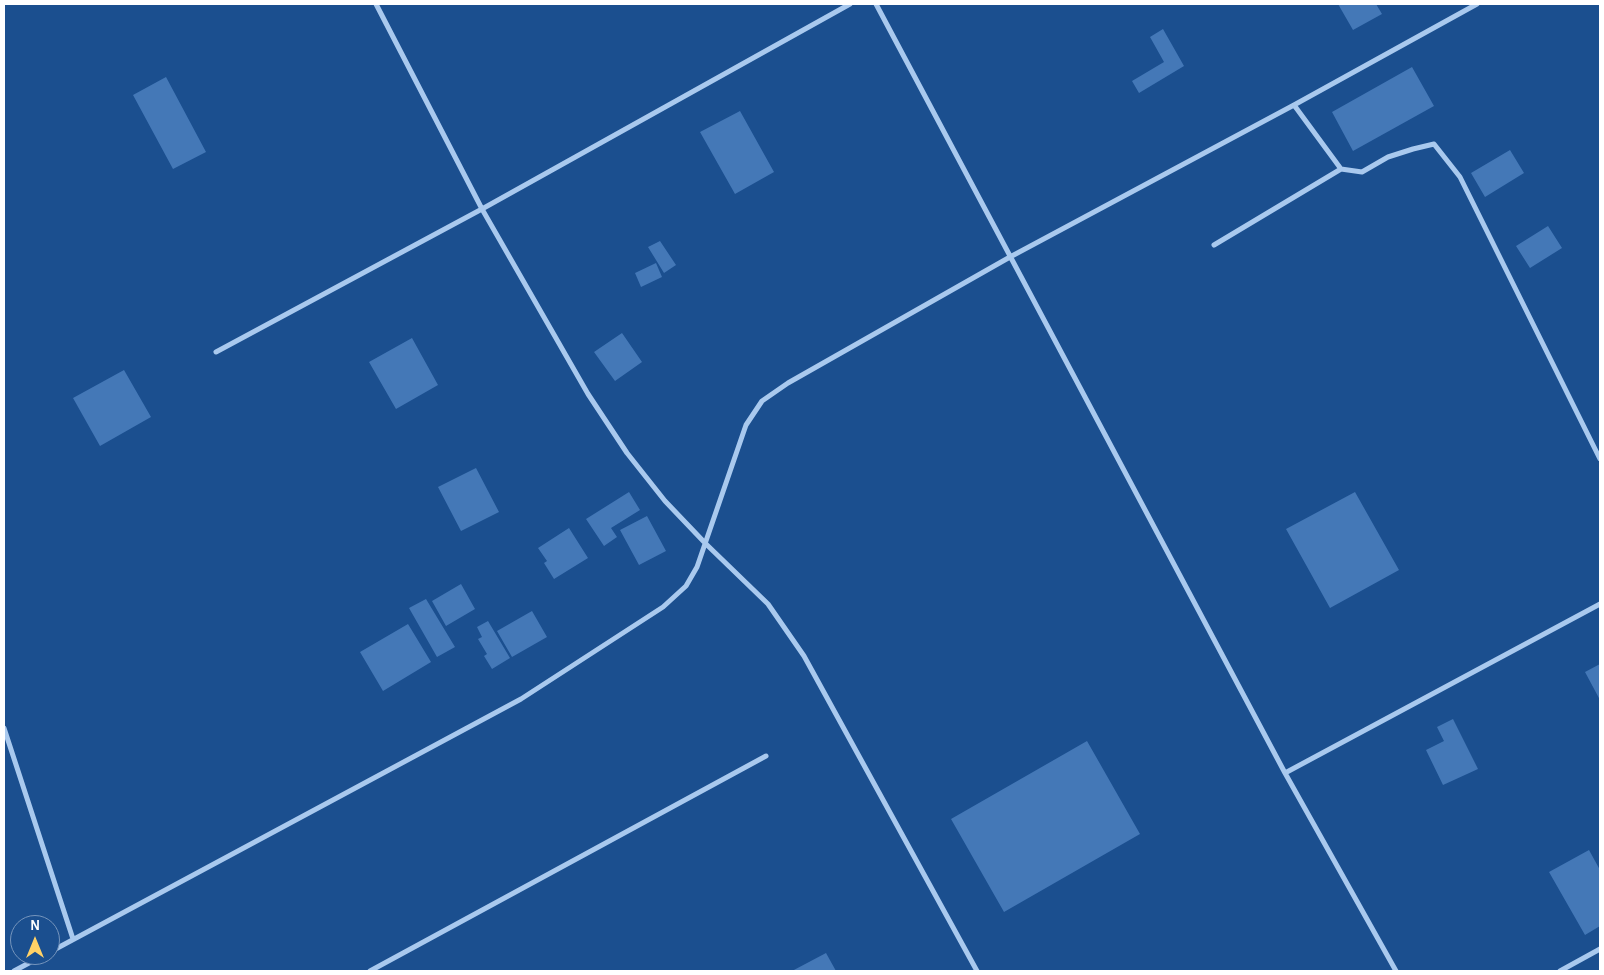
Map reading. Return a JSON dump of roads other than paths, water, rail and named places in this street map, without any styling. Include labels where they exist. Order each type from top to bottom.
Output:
[{"type":"street","points":[[376,4],[482,209],[588,394],[627,453],[665,501],[768,604],[804,656],[977,971]]},
{"type":"street","points":[[216,352],[482,209],[850,4]]},
{"type":"street","points":[[876,4],[1285,773],[1396,971]]},
{"type":"street","points":[[60,946],[521,699],[663,608],[686,586],[697,567],[746,425],[762,401],[788,384],[1010,257],[1294,105],[1477,4]]},
{"type":"street","points":[[1294,105],[1340,169]]},
{"type":"street","points":[[1214,245],[1340,169],[1362,172],[1388,157],[1434,144],[1460,177],[1600,459]]},
{"type":"street","points":[[1285,773],[1600,604]]},
{"type":"street","points":[[4,728],[73,939]]},
{"type":"street","points":[[370,971],[766,756]]},
{"type":"street","points":[[1560,971],[1600,949]]},
{"type":"street","points":[[14,971],[25,965]]}]
